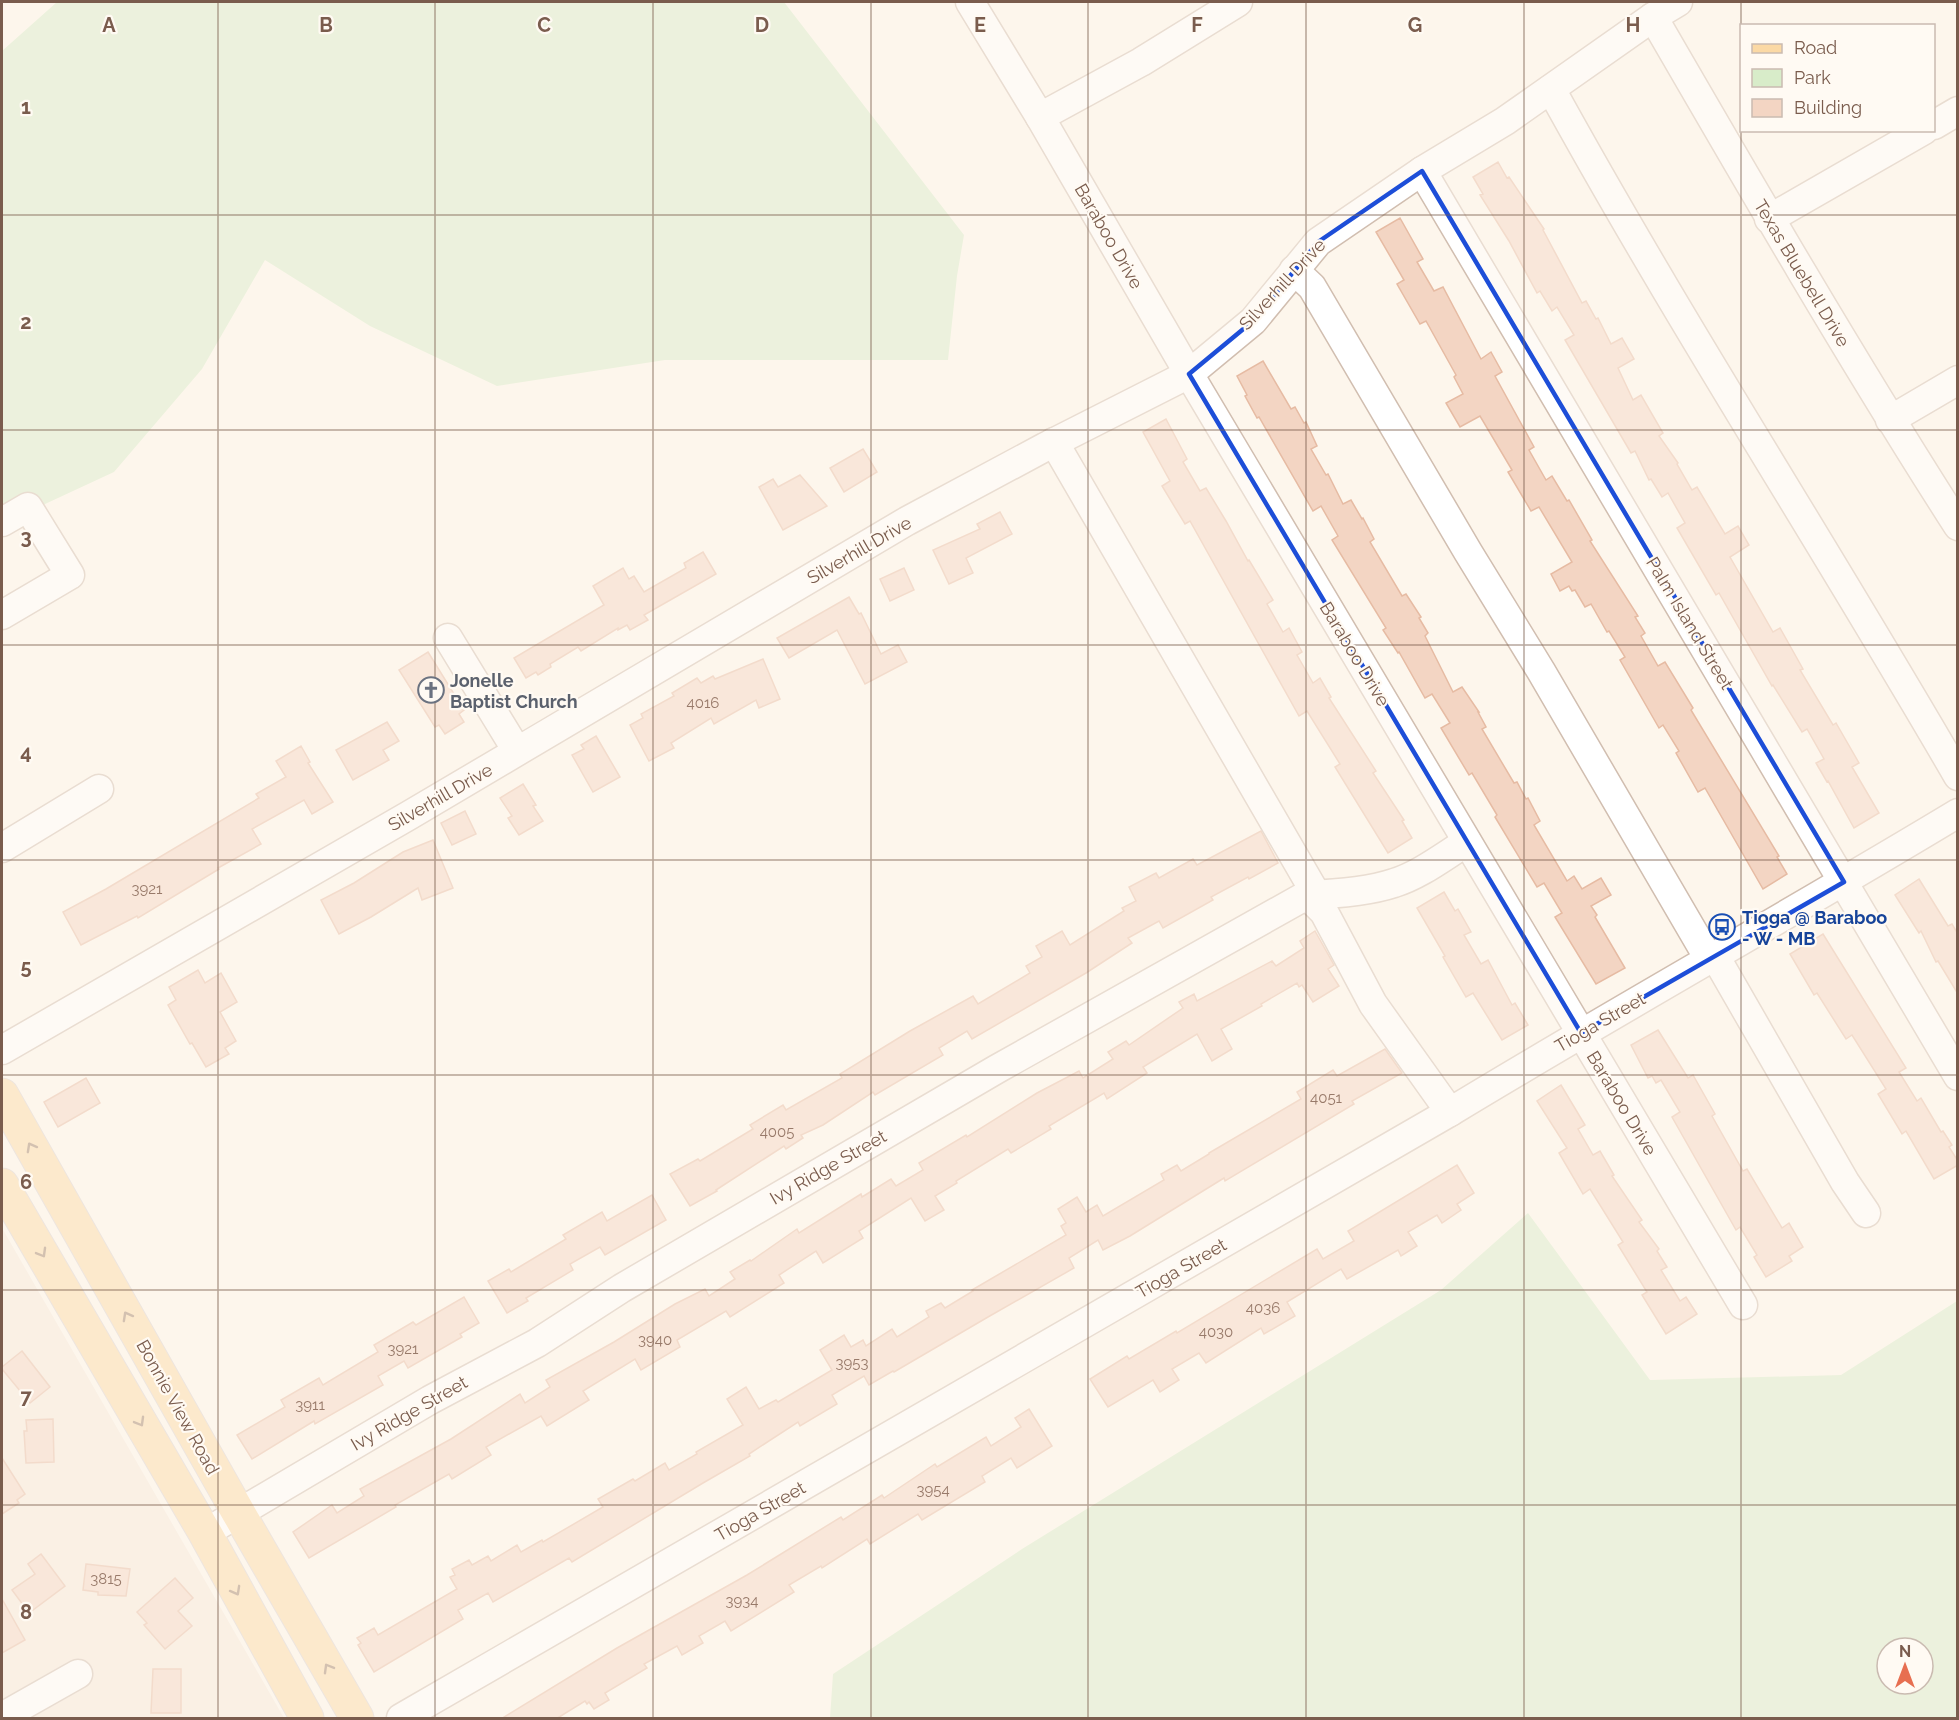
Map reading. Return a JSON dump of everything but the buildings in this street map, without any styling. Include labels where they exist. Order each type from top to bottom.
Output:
[{"type":"main road","name":"Bonnie View Road","points":[[2,1095],[357,1719]]},
{"type":"main road","points":[[2,1185],[10,1219],[205,1533],[307,1719]]},
{"type":"street","name":"Baraboo Drive","points":[[970,2],[1743,1305]]},
{"type":"street","points":[[1040,117],[1141,62],[1238,2]]},
{"type":"street","name":"Silverhill Drive","points":[[2,1050],[907,521],[1054,442],[1189,374],[1252,321],[1318,242],[1422,171],[1505,121],[1653,17],[1678,2]]},
{"type":"street","name":"Texas Bluebell Drive","points":[[1653,17],[1769,219],[1890,420],[1958,526]]},
{"type":"street","points":[[1551,88],[1591,162],[1659,277],[1958,776]]},
{"type":"street","points":[[1935,124],[1958,111]]},
{"type":"street","points":[[1769,219],[1921,132]]},
{"type":"street","name":"Palm Island Street","points":[[1422,171],[1958,1076]]},
{"type":"street","points":[[1294,270],[1312,287],[1468,552],[1845,1182],[1866,1213]]},
{"type":"street","points":[[1890,420],[1958,380]]},
{"type":"street","points":[[1054,442],[1311,894],[1324,912],[1373,1004],[1450,1112]]},
{"type":"street","points":[[2,522],[28,507],[70,575],[2,615]]},
{"type":"street","points":[[448,638],[517,751]]},
{"type":"street","points":[[2,848],[99,789]]},
{"type":"street","name":"Tioga Street","points":[[401,1719],[1450,1112],[1958,813]]},
{"type":"street","name":"Ivy Ridge Street","points":[[205,1533],[430,1400],[537,1343],[632,1282],[997,1069],[1311,894],[1340,893],[1395,883],[1426,868],[1467,842]]},
{"type":"street","points":[[2,1718],[78,1674]]},
{"type":"highlighted area","points":[[1422,171],[1844,882],[1581,1033],[1189,374],[1253,321],[1318,242]]},
{"type":"shaded area","points":[[2,1228],[284,1718],[2,1718]]},
{"type":"green space","points":[[57,2],[784,2],[964,235],[948,360],[665,360],[497,386],[370,326],[265,260],[202,369],[114,472],[2,524],[2,51]]},
{"type":"green space","points":[[1528,1213],[1650,1380],[1841,1375],[1957,1301],[1957,1718],[830,1718],[833,1674],[1022,1549],[1441,1290]]},
{"type":"place","name":"Jonelle Baptist Church","points":[[431,690]]},
{"type":"place","name":"Tioga @ Baraboo - W - MB","points":[[1722,927]]}]
